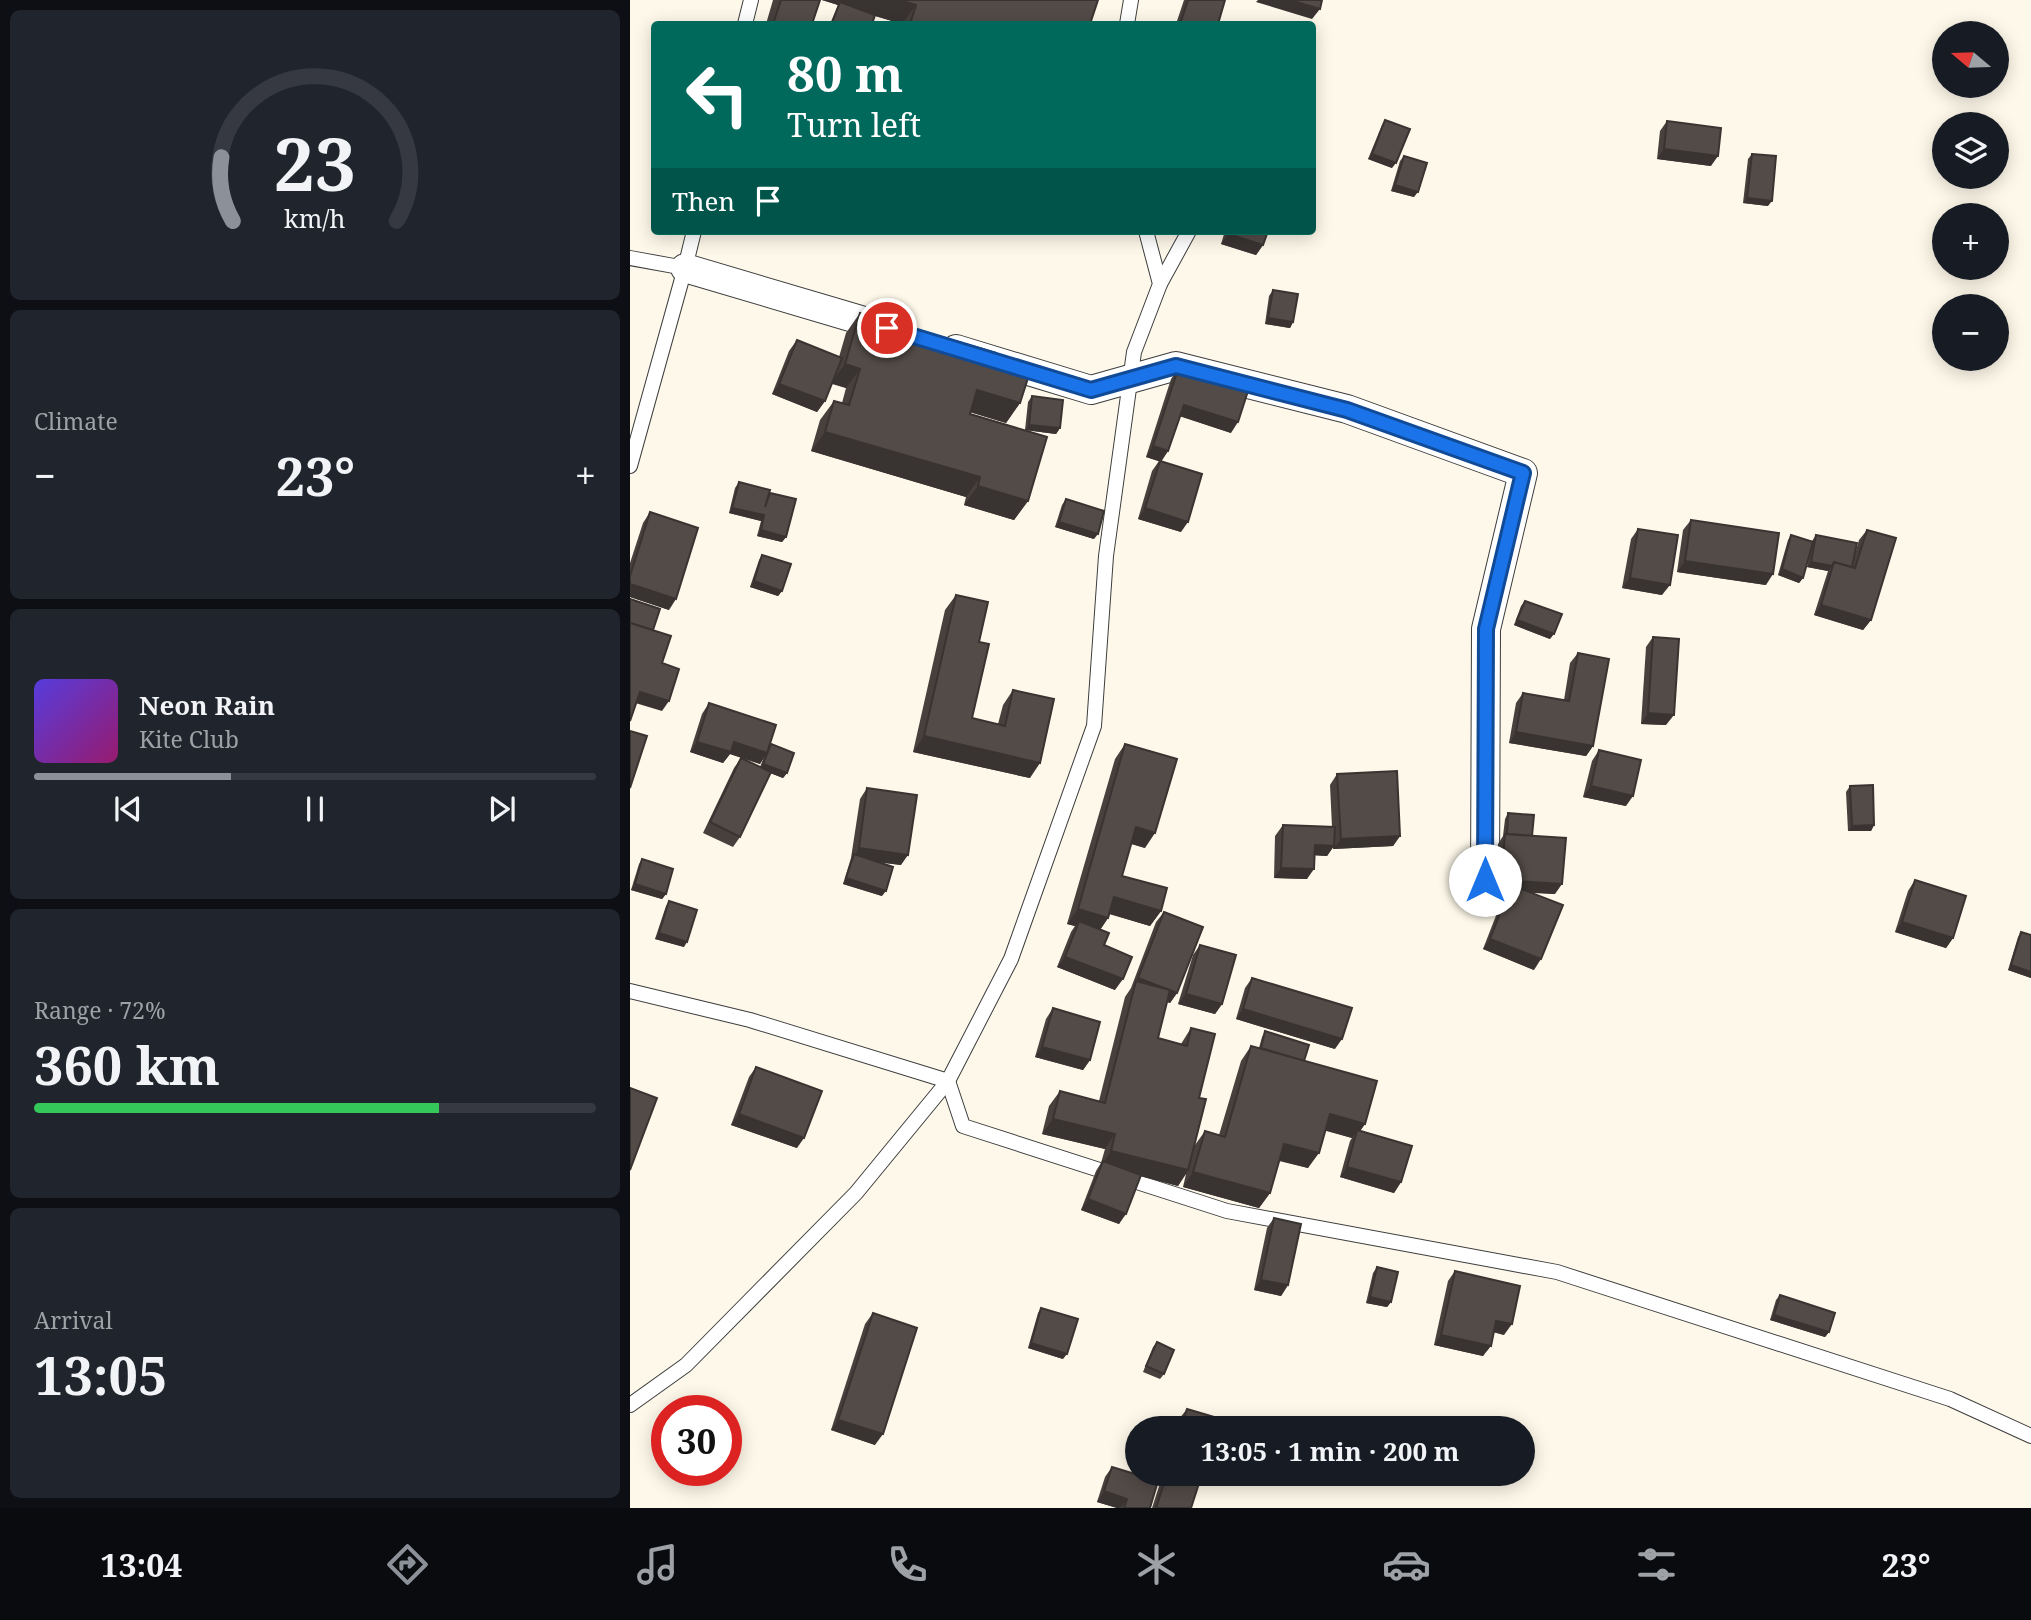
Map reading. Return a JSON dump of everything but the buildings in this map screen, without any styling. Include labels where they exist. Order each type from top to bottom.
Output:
[{"type":"street","points":[[685,268],[1091,390],[1176,366],[1347,410],[1523,473],[1486,629],[1485,880]]},
{"type":"lane","points":[[747,21],[751,0]]},
{"type":"lane","points":[[1127,21],[1131,0]]},
{"type":"lane","points":[[630,466],[693,235]]},
{"type":"lane","points":[[1147,235],[1160,284]]},
{"type":"lane","points":[[630,1405],[687,1365],[856,1193],[948,1081],[1011,959],[1094,726],[1106,556],[1134,352],[1160,284],[1187,235]]},
{"type":"lane","points":[[630,258],[685,268]]},
{"type":"lane","points":[[630,991],[750,1020],[948,1081]]},
{"type":"lane","points":[[948,1081],[963,1126],[1227,1211],[1557,1272],[1950,1399],[2031,1436]]},
{"type":"route","points":[[887,328],[1091,390],[1176,366],[1347,410],[1523,473],[1486,629],[1485,880]]}]
